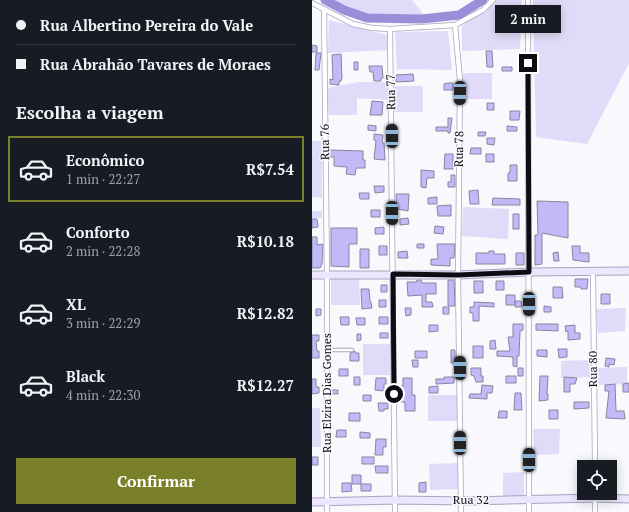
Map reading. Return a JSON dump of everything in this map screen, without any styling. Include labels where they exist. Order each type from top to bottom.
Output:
[{"type":"main road","points":[[312,275],[458,275],[529,272],[629,271]]},
{"type":"main road","name":"Rua 32","points":[[312,502],[395,500],[529,500],[577,497]]},
{"type":"main road","name":"Rua 32","points":[[617,497],[629,498]]},
{"type":"street","points":[[312,3],[347,22],[361,27],[390,29],[455,24],[482,10],[493,0]]},
{"type":"street","points":[[528,0],[530,512]]},
{"type":"street","name":"Rua 76","points":[[324,10],[327,275]]},
{"type":"street","name":"Rua 78","points":[[455,24],[460,80],[458,275],[461,512]]},
{"type":"street","name":"Rua 77","points":[[390,29],[395,512]]},
{"type":"street","name":"Rua 80","points":[[593,271],[595,460]]},
{"type":"street","name":"Rua Elzira Dias Gomes","points":[[327,275],[327,512]]},
{"type":"street","points":[[595,500],[595,512]]},
{"type":"lane","points":[[328,350],[352,350]]},
{"type":"shaded area","points":[[330,0],[412,0],[424,15],[393,17],[372,16],[352,12]]},
{"type":"shaded area","points":[[494,0],[522,0],[520,49],[462,51],[462,26]]},
{"type":"shaded area","points":[[533,0],[629,0],[629,63],[587,144],[536,137]]},
{"type":"shaded area","points":[[329,20],[387,35],[388,50],[328,53]]},
{"type":"shaded area","points":[[448,31],[452,70],[397,69],[395,32]]},
{"type":"shaded area","points":[[463,73],[492,73],[492,99],[463,99]]},
{"type":"shaded area","points":[[358,82],[386,82],[389,100],[357,98],[357,115],[329,115],[327,88]]},
{"type":"shaded area","points":[[394,86],[423,86],[423,112],[394,112]]},
{"type":"shaded area","points":[[312,141],[322,141],[322,198],[312,197]]},
{"type":"shaded area","points":[[463,207],[509,209],[508,239],[462,236]]},
{"type":"shaded area","points":[[312,211],[322,211],[322,218],[312,218]]},
{"type":"shaded area","points":[[331,279],[359,279],[360,305],[331,305]]},
{"type":"shaded area","points":[[626,308],[625,331],[598,333],[596,309]]},
{"type":"shaded area","points":[[363,344],[390,344],[390,375],[363,375]]},
{"type":"shaded area","points":[[590,360],[590,377],[561,378],[561,361]]},
{"type":"shaded area","points":[[627,367],[627,384],[598,385],[597,368]]},
{"type":"shaded area","points":[[428,395],[457,395],[457,421],[428,421]]},
{"type":"shaded area","points":[[312,408],[320,408],[321,447],[312,447]]},
{"type":"shaded area","points":[[533,429],[560,429],[559,454],[534,455]]},
{"type":"shaded area","points":[[458,463],[459,489],[430,490],[429,464]]},
{"type":"shaded area","points":[[524,472],[524,496],[503,496],[503,473]]},
{"type":"building","points":[[312,45],[317,46],[317,52],[312,52]]},
{"type":"building","points":[[486,51],[492,51],[493,67],[487,67]]},
{"type":"building","points":[[316,53],[321,53],[319,70],[315,70]]},
{"type":"building","points":[[341,54],[341,81],[339,81],[339,85],[330,84],[330,79],[333,80],[332,55]]},
{"type":"building","points":[[354,62],[358,62],[358,70],[354,70]]},
{"type":"building","points":[[369,66],[382,66],[383,78],[381,78],[381,81],[374,81],[373,72],[370,72]]},
{"type":"building","points":[[502,67],[512,67],[512,71],[502,71]]},
{"type":"building","points":[[413,74],[414,81],[396,82],[396,75]]},
{"type":"building","points":[[453,83],[453,90],[444,90],[444,84]]},
{"type":"building","points":[[372,101],[383,102],[382,115],[370,115]]},
{"type":"building","points":[[487,103],[494,103],[494,110],[487,110]]},
{"type":"building","points":[[510,111],[520,111],[519,120],[510,120]]},
{"type":"building","points":[[448,118],[452,118],[450,133],[448,133],[448,131],[436,131],[436,127],[448,127]]},
{"type":"building","points":[[368,125],[376,126],[376,131],[368,130]]},
{"type":"building","points":[[507,126],[517,127],[517,131],[507,131]]},
{"type":"building","points":[[478,132],[486,132],[485,136],[478,136]]},
{"type":"building","points":[[374,134],[383,135],[382,143],[384,143],[385,160],[374,159],[376,141],[374,140]]},
{"type":"building","points":[[487,138],[495,138],[494,145],[487,144]]},
{"type":"building","points":[[471,148],[481,148],[481,154],[470,154]]},
{"type":"building","points":[[330,150],[363,151],[365,168],[356,168],[355,175],[346,174],[347,167],[334,166],[334,157],[330,157]]},
{"type":"building","points":[[445,154],[453,154],[453,169],[444,169]]},
{"type":"building","points":[[486,154],[494,154],[494,162],[486,162]]},
{"type":"building","points":[[510,165],[517,165],[517,181],[508,181]]},
{"type":"building","points":[[421,170],[434,171],[434,178],[427,178],[426,188],[421,187]]},
{"type":"building","points":[[451,175],[455,175],[455,187],[448,187],[448,182],[451,182]]},
{"type":"building","points":[[374,186],[384,186],[384,192],[375,193]]},
{"type":"building","points":[[478,190],[479,204],[470,204],[469,191]]},
{"type":"building","points":[[359,193],[369,193],[369,199],[360,199]]},
{"type":"building","points":[[396,194],[409,194],[408,211],[397,209]]},
{"type":"building","points":[[437,197],[437,204],[428,204],[428,198]]},
{"type":"building","points":[[493,198],[520,199],[520,205],[492,205]]},
{"type":"building","points":[[537,201],[568,202],[568,238],[542,233],[542,264],[535,265],[535,235],[538,235]]},
{"type":"building","points":[[451,205],[451,216],[438,216],[437,206]]},
{"type":"building","points":[[371,210],[380,210],[380,217],[371,217]]},
{"type":"building","points":[[513,214],[519,214],[519,229],[513,229]]},
{"type":"building","points":[[408,218],[409,224],[400,225],[400,219]]},
{"type":"building","points":[[312,219],[317,219],[318,227],[312,228]]},
{"type":"building","points":[[435,226],[444,227],[443,234],[434,233]]},
{"type":"building","points":[[384,227],[384,234],[375,234],[375,228]]},
{"type":"building","points":[[331,228],[357,228],[357,244],[349,244],[349,267],[331,266]]},
{"type":"building","points":[[312,237],[317,237],[317,245],[323,244],[322,264],[320,268],[312,268]]},
{"type":"building","points":[[417,244],[424,244],[424,248],[417,248]]},
{"type":"building","points":[[437,244],[455,244],[454,258],[450,258],[450,266],[431,265],[431,259],[438,259]]},
{"type":"building","points":[[379,246],[387,246],[387,255],[379,255]]},
{"type":"building","points":[[572,246],[580,246],[580,253],[589,253],[589,262],[573,260]]},
{"type":"building","points":[[360,249],[369,249],[369,268],[360,268]]},
{"type":"building","points":[[407,251],[408,258],[398,258],[398,252]]},
{"type":"building","points":[[489,251],[494,251],[494,254],[505,254],[505,264],[476,264],[476,253],[489,253]]},
{"type":"building","points":[[558,252],[559,261],[554,261],[553,253]]},
{"type":"building","points":[[516,253],[524,253],[524,265],[516,265]]},
{"type":"building","points":[[575,279],[588,279],[587,289],[575,287]]},
{"type":"building","points":[[417,280],[421,280],[422,283],[436,283],[436,294],[426,294],[426,302],[432,302],[433,307],[422,307],[422,295],[408,296],[407,282],[417,282]]},
{"type":"building","points":[[448,280],[454,280],[455,306],[448,306]]},
{"type":"building","points":[[474,281],[483,281],[483,293],[474,293]]},
{"type":"building","points":[[496,281],[504,281],[504,290],[496,290]]},
{"type":"building","points":[[381,285],[387,285],[387,292],[381,292]]},
{"type":"building","points":[[553,287],[562,287],[563,298],[553,298]]},
{"type":"building","points":[[361,289],[369,289],[372,308],[362,309]]},
{"type":"building","points":[[601,294],[610,294],[610,304],[601,304]]},
{"type":"building","points":[[506,295],[515,295],[515,305],[506,305]]},
{"type":"building","points":[[379,300],[386,300],[386,307],[379,307]]},
{"type":"building","points":[[515,301],[521,301],[522,307],[515,307]]},
{"type":"building","points":[[474,302],[494,303],[494,307],[479,306],[479,321],[473,321],[473,313],[470,313],[470,307],[474,307]]},
{"type":"building","points":[[544,306],[551,307],[551,312],[544,312]]},
{"type":"building","points":[[443,307],[449,307],[449,314],[443,314]]},
{"type":"building","points":[[405,308],[411,308],[411,315],[406,316]]},
{"type":"building","points":[[316,309],[321,309],[321,315],[316,316]]},
{"type":"building","points":[[340,317],[349,317],[349,325],[341,325]]},
{"type":"building","points":[[379,317],[388,317],[388,324],[379,324]]},
{"type":"building","points":[[356,318],[365,318],[365,325],[357,325]]},
{"type":"building","points":[[513,324],[523,324],[523,330],[520,331],[517,367],[513,366],[513,357],[497,356],[497,351],[510,351],[508,337],[513,337]]},
{"type":"building","points":[[536,324],[558,324],[558,331],[536,330]]},
{"type":"building","points":[[429,325],[438,325],[438,331],[429,332]]},
{"type":"building","points":[[575,325],[575,333],[580,333],[580,339],[568,340],[568,331],[566,332],[565,326]]},
{"type":"building","points":[[380,333],[388,333],[388,338],[380,338]]},
{"type":"building","points":[[357,334],[361,334],[361,340],[357,341]]},
{"type":"building","points":[[312,335],[319,335],[319,341],[316,341],[317,351],[319,351],[319,358],[312,358]]},
{"type":"building","points":[[495,340],[496,349],[490,349],[490,341]]},
{"type":"building","points":[[473,346],[483,346],[483,358],[473,358]]},
{"type":"building","points":[[558,349],[567,349],[567,357],[559,358]]},
{"type":"building","points":[[451,350],[455,350],[455,363],[451,363]]},
{"type":"building","points":[[537,350],[547,350],[547,357],[537,356]]},
{"type":"building","points":[[355,351],[355,353],[359,353],[359,361],[350,361],[350,353]]},
{"type":"building","points":[[415,351],[427,351],[427,358],[415,358]]},
{"type":"building","points":[[606,358],[615,359],[614,365],[609,364],[609,367],[605,366]]},
{"type":"building","points":[[412,360],[418,360],[418,367],[413,367]]},
{"type":"building","points":[[471,368],[481,368],[483,382],[476,382],[474,376],[471,375]]},
{"type":"building","points":[[518,368],[523,368],[523,376],[518,376]]},
{"type":"building","points":[[339,369],[348,369],[348,376],[339,376]]},
{"type":"building","points":[[506,376],[516,376],[516,383],[506,383]]},
{"type":"building","points":[[540,376],[548,376],[548,400],[539,401]]},
{"type":"building","points":[[354,377],[360,377],[360,385],[354,385]]},
{"type":"building","points":[[444,377],[454,377],[454,383],[436,384],[436,379],[444,379]]},
{"type":"building","points":[[564,377],[577,378],[575,384],[570,384],[570,392],[564,392]]},
{"type":"building","points":[[376,378],[386,378],[384,391],[375,390]]},
{"type":"building","points":[[403,378],[412,378],[412,395],[415,395],[415,411],[405,411],[405,402],[399,402],[399,386],[403,386]]},
{"type":"building","points":[[312,379],[316,379],[316,387],[319,387],[319,393],[312,394]]},
{"type":"building","points":[[629,383],[629,392],[623,392],[623,384]]},
{"type":"building","points":[[615,384],[616,411],[624,411],[625,419],[606,418],[609,391],[605,391],[605,385]]},
{"type":"building","points":[[482,385],[493,386],[492,393],[487,393],[487,399],[469,398],[470,394],[481,394]]},
{"type":"building","points":[[438,386],[438,393],[429,393],[429,387]]},
{"type":"building","points":[[331,390],[338,390],[338,394],[331,394]]},
{"type":"building","points":[[515,393],[521,393],[522,410],[514,410]]},
{"type":"building","points":[[363,395],[371,395],[371,401],[363,401]]},
{"type":"building","points":[[574,402],[589,402],[589,408],[574,409]]},
{"type":"building","points":[[378,403],[388,403],[388,409],[379,411]]},
{"type":"building","points":[[549,410],[558,410],[558,419],[549,419]]},
{"type":"building","points":[[499,411],[507,411],[507,418],[498,418]]},
{"type":"building","points":[[349,413],[360,413],[360,421],[349,421]]},
{"type":"building","points":[[337,430],[346,430],[346,437],[336,437]]},
{"type":"building","points":[[360,432],[370,433],[370,438],[360,438]]},
{"type":"building","points":[[376,439],[386,439],[386,447],[383,447],[383,455],[375,455]]},
{"type":"building","points":[[312,457],[318,457],[318,465],[312,465]]},
{"type":"building","points":[[362,457],[374,457],[374,464],[362,464]]},
{"type":"building","points":[[375,466],[388,466],[388,473],[376,473]]},
{"type":"building","points":[[352,475],[361,475],[361,484],[352,484]]},
{"type":"building","points":[[426,482],[426,492],[419,492],[419,483]]},
{"type":"building","points":[[342,483],[351,483],[352,491],[342,492]]},
{"type":"building","points":[[361,484],[371,484],[371,491],[361,491]]},
{"type":"waterway","points":[[325,0],[344,10],[367,18],[422,19],[459,15],[483,0]]},
{"type":"route","points":[[394,394],[393,274],[458,275],[529,272],[528,63]]}]
